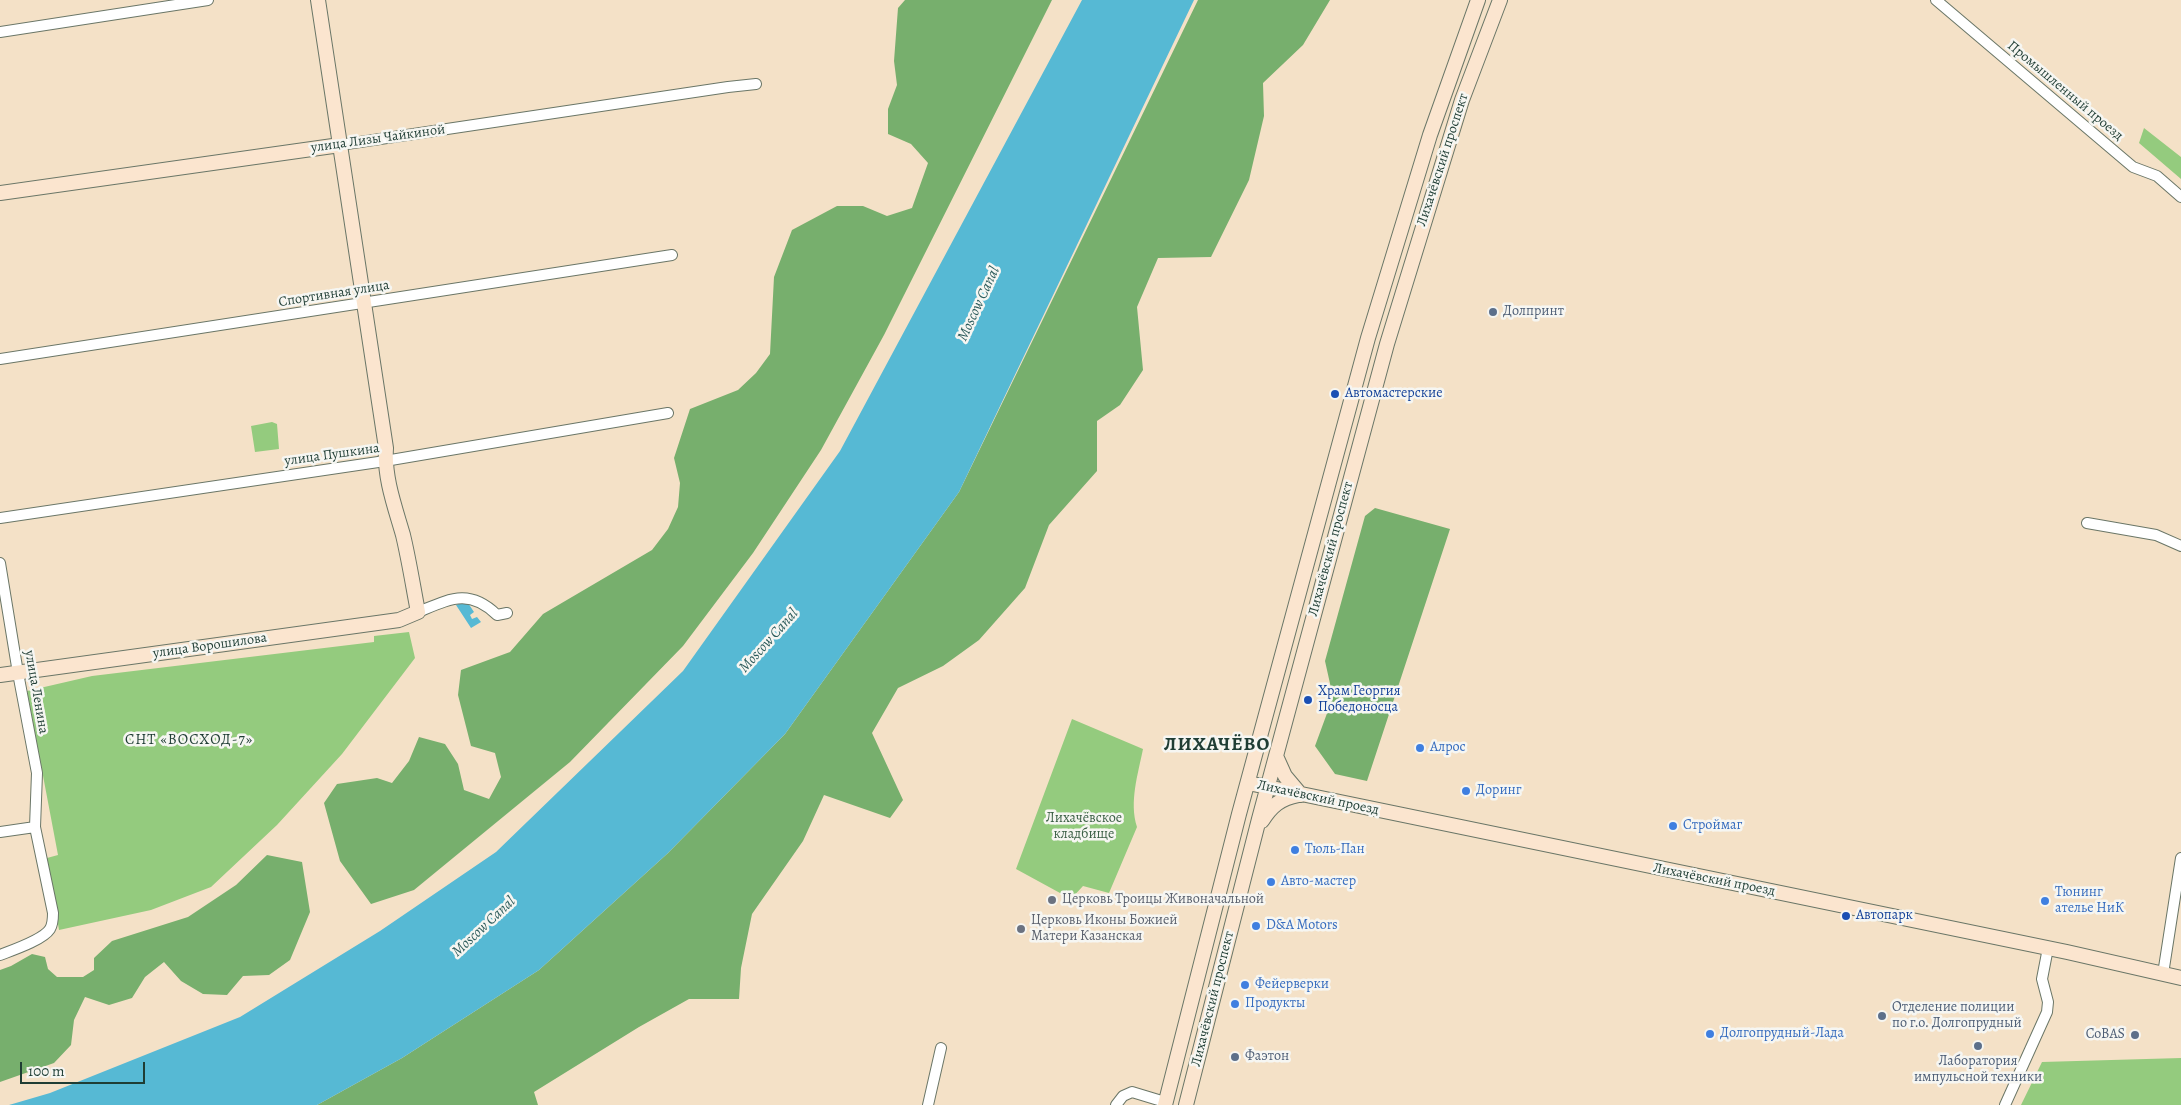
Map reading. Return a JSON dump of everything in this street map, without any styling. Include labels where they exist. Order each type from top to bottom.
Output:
[{"type":"main road","points":[[318,0],[386,448],[385,461],[393,504],[403,536],[418,612]]},
{"type":"main road","name":"Лихачёвский проспект","points":[[1165,1104],[1248,783],[1368,338],[1430,135],[1478,0]]},
{"type":"main road","name":"Лихачёвский проспект","points":[[1186,1105],[1276,756],[1396,312],[1462,100],[1500,0]]},
{"type":"main road","name":"улица Лизы Чайкиной","points":[[0,193],[340,145]]},
{"type":"main road","name":"улица Ворошилова","points":[[0,675],[399,620],[418,612]]},
{"type":"main road","points":[[1276,756],[1285,776],[1301,795]]},
{"type":"main road","name":"Лихачёвский проезд","points":[[1248,783],[2048,948],[2181,978]]},
{"type":"main road","points":[[1257,828],[1276,803],[1290,796],[1301,795]]},
{"type":"street","points":[[0,32],[208,0]]},
{"type":"street","name":"Промышленный проезд","points":[[1936,0],[2133,167],[2157,176],[2181,197]]},
{"type":"street","name":"улица Лизы Чайкиной","points":[[340,145],[756,84]]},
{"type":"street","name":"Спортивная улица","points":[[0,359],[672,255]]},
{"type":"street","name":"улица Пушкина","points":[[0,518],[385,461],[668,414]]},
{"type":"street","points":[[2087,523],[2156,535],[2181,546]]},
{"type":"street","name":"улица Ленина","points":[[0,562],[37,773],[35,827],[53,913],[49,931],[0,956]]},
{"type":"street","points":[[418,612],[462,597],[480,602],[496,615],[507,613]]},
{"type":"street","points":[[0,832],[35,827]]},
{"type":"street","points":[[2164,974],[2181,858]]},
{"type":"street","points":[[2006,1105],[2047,1012],[2048,1002],[2042,979],[2048,948]]},
{"type":"street","points":[[928,1105],[941,1048]]},
{"type":"street","points":[[1116,1105],[1123,1096],[1132,1092],[1165,1104]]},
{"type":"green space","points":[[905,0],[1052,0],[884,335],[821,450],[753,553],[683,646],[570,762],[414,890],[371,904],[340,861],[324,803],[337,784],[377,778],[392,783],[409,761],[419,737],[445,744],[458,764],[464,790],[489,799],[501,777],[495,753],[471,746],[458,695],[461,670],[510,652],[543,614],[652,550],[668,529],[678,507],[680,483],[674,458],[690,409],[738,390],[756,373],[770,354],[774,277],[792,230],[837,206],[863,206],[887,216],[912,208],[928,163],[911,144],[888,134],[888,109],[897,85],[894,61],[898,8]]},
{"type":"green space","points":[[1198,0],[1330,0],[1303,45],[1263,83],[1264,116],[1249,180],[1211,257],[1158,258],[1137,307],[1143,370],[1120,405],[1097,421],[1097,471],[1049,525],[1025,588],[979,640],[943,666],[898,688],[872,733],[903,800],[890,818],[824,795],[803,841],[752,914],[741,968],[739,999],[689,999],[639,1027],[534,1092],[538,1105],[317,1105],[402,1058],[539,970],[668,853],[785,734],[959,492]]},
{"type":"green space","points":[[2144,128],[2181,157],[2181,179],[2139,143]]},
{"type":"green space","points":[[272,422],[277,424],[279,449],[255,452],[251,426]]},
{"type":"green space","points":[[1375,508],[1450,529],[1367,781],[1335,774],[1315,746],[1333,697],[1325,661],[1365,516]]},
{"type":"green space","points":[[409,632],[415,658],[342,754],[277,825],[211,887],[151,910],[59,930],[47,858],[58,855],[27,691],[92,676],[374,642],[374,636]]},
{"type":"green space","name":"Лихачёвское кладбище","points":[[1072,719],[1143,749],[1134,798],[1137,827],[1109,893],[1083,886],[1071,899],[1016,869]]},
{"type":"green space","points":[[267,855],[302,862],[310,912],[290,960],[269,975],[243,976],[227,995],[203,994],[181,981],[164,962],[145,977],[132,998],[109,1005],[85,997],[74,1020],[71,1045],[54,1063],[0,1082],[0,970],[32,954],[45,957],[48,969],[57,977],[83,977],[94,970],[94,958],[112,941],[188,917],[236,885]]},
{"type":"green space","points":[[2181,1058],[2181,1105],[2021,1105],[2042,1062]]},
{"type":"water","name":"Moscow Canal","points":[[1082,0],[1194,0],[959,492],[785,734],[668,853],[539,970],[402,1058],[317,1105],[9,1105],[50,1093],[240,1017],[380,931],[496,852],[683,671],[840,451]]},
{"type":"water","points":[[464,602],[468,603],[474,612],[470,615],[472,619],[477,617],[481,622],[471,628],[456,605]]},
{"type":"place","name":"Долпринт","points":[[1493,312]]},
{"type":"place","name":"Автомастерские","points":[[1335,394]]},
{"type":"place","name":"Храм Георгия Победоносца","points":[[1308,700]]},
{"type":"place","name":"Алрос","points":[[1420,748]]},
{"type":"place","name":"Доринг","points":[[1466,791]]},
{"type":"place","name":"Строймаг","points":[[1673,826]]},
{"type":"place","name":"Тюль-Пан","points":[[1295,850]]},
{"type":"place","name":"Авто-мастер","points":[[1271,882]]},
{"type":"place","name":"Церковь Троицы Живоначальной","points":[[1052,900]]},
{"type":"place","name":"Тюнинг ателье НиК","points":[[2045,901]]},
{"type":"place","name":"Автопарк","points":[[1846,916]]},
{"type":"place","name":"D&A Motors","points":[[1256,926]]},
{"type":"place","name":"Церковь Иконы Божией Матери Казанская","points":[[1021,929]]},
{"type":"place","name":"Фейерверки","points":[[1245,985]]},
{"type":"place","name":"Продукты","points":[[1235,1004]]},
{"type":"place","name":"Отделение полиции по г.о. Долгопрудный","points":[[1882,1016]]},
{"type":"place","name":"Долгопрудный-Лада","points":[[1710,1034]]},
{"type":"place","name":"CoBAS","points":[[2135,1035]]},
{"type":"place","name":"Лаборатория импульсной техники","points":[[1978,1046]]},
{"type":"place","name":"Фаэтон","points":[[1235,1057]]},
{"type":"district","name":"СНТ «ВОСХОД-7»","points":[[189,740]]},
{"type":"district","name":"ЛИХАЧЁВО","points":[[1217,745]]}]
